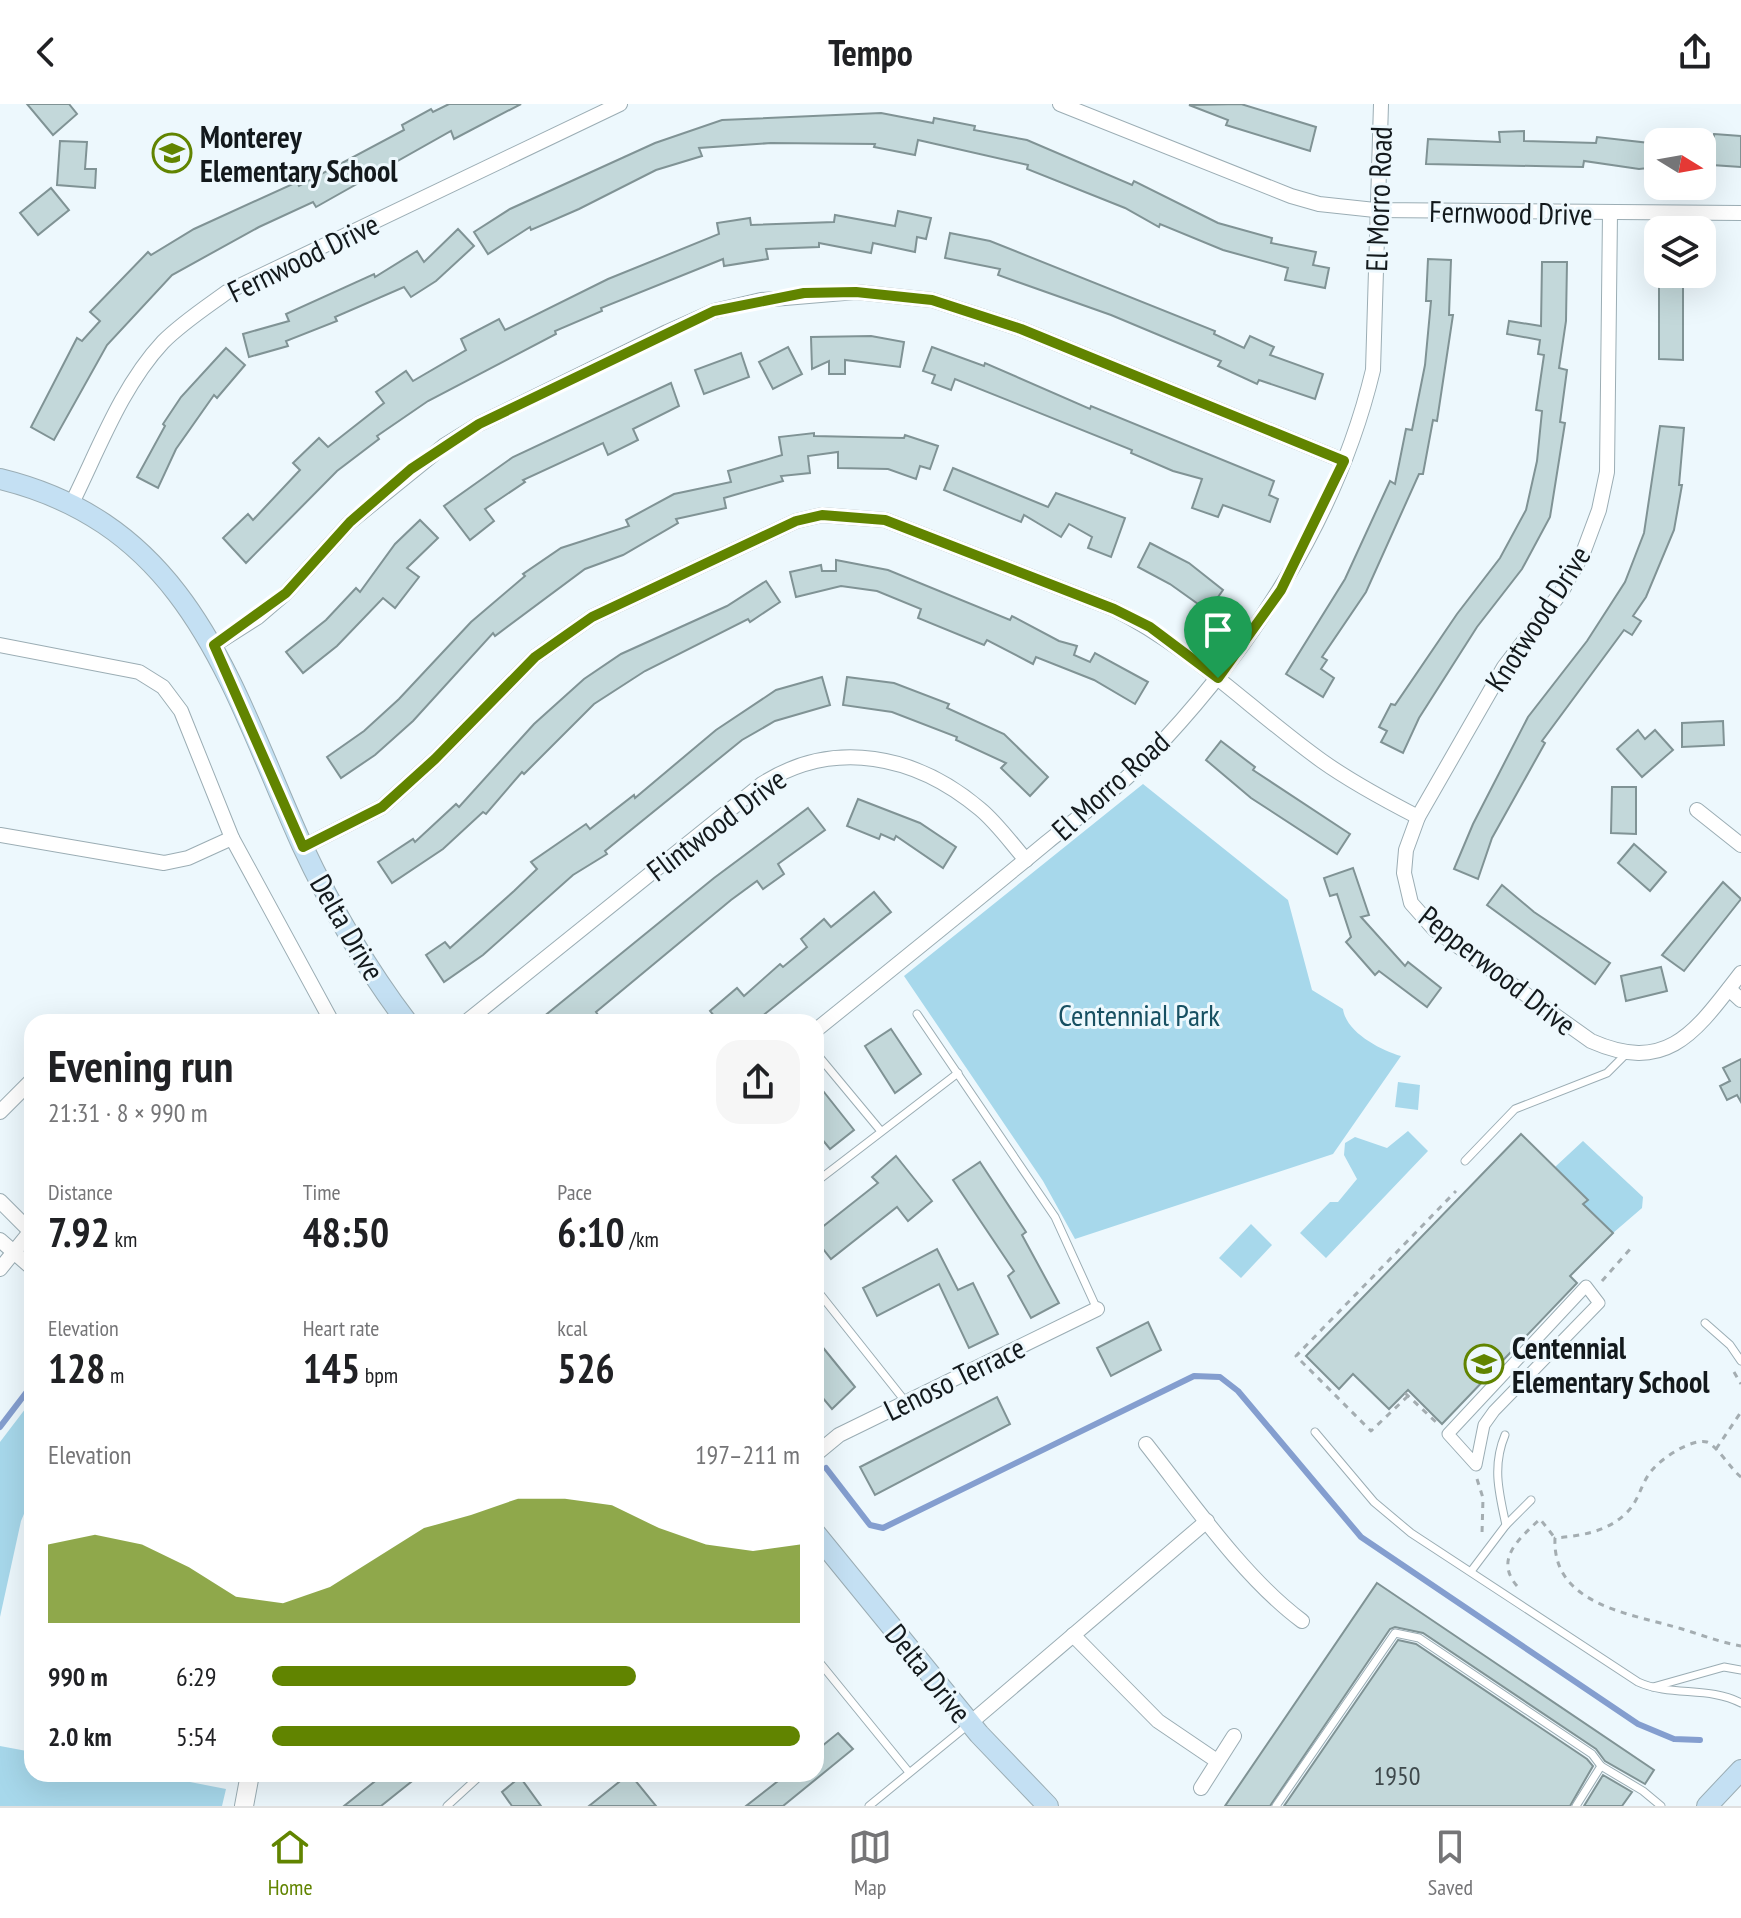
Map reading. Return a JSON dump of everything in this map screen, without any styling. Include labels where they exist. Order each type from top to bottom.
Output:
[{"type":"main road","name":"Delta Drive","points":[[0,479],[71,505],[108,527],[166,578],[214,645],[303,847],[360,951],[402,1014]]},
{"type":"main road","name":"Delta Drive","points":[[824,1544],[969,1724],[1048,1806]]},
{"type":"main road","points":[[1707,1806],[1741,1770]]},
{"type":"street","name":"Fernwood Drive","points":[[71,505],[139,373],[163,342],[192,317],[227,292],[620,104]]},
{"type":"street","name":"Fernwood Drive","points":[[1060,104],[1291,196],[1319,204],[1375,210],[1741,213]]},
{"type":"street","name":"El Morro Road","points":[[824,1024],[1142,764],[1218,678],[1281,590],[1344,461],[1365,405],[1373,370],[1375,210],[1381,104]]},
{"type":"street","name":"Knotwood Drive","points":[[1418,817],[1504,667],[1562,591],[1583,553],[1599,510],[1607,472],[1610,213]]},
{"type":"street","points":[[214,645],[286,593],[350,522],[445,445],[479,424],[667,332],[714,311],[761,300],[856,292],[932,300],[1021,329],[1344,461]]},
{"type":"street","points":[[303,847],[382,807],[435,759],[535,657],[592,617],[770,531],[822,515],[885,520],[1114,609],[1150,627],[1358,786],[1418,817]]},
{"type":"street","points":[[0,645],[139,672],[163,687],[181,711],[232,838],[275,923],[327,1014]]},
{"type":"street","name":"Flintwood Drive","points":[[476,1014],[762,784],[791,766],[841,755],[876,757],[918,773],[980,809],[1026,860]]},
{"type":"street","points":[[1697,810],[1741,845]]},
{"type":"street","name":"Pepperwood Drive","points":[[1418,817],[1406,850],[1404,873],[1411,903],[1434,929],[1591,1041],[1627,1053],[1652,1055],[1674,1045],[1741,973]]},
{"type":"street","points":[[0,835],[164,863],[188,858],[232,838]]},
{"type":"street","points":[[1729,989],[1741,1000]]},
{"type":"street","points":[[0,1112],[24,1088]]},
{"type":"street","points":[[0,1201],[24,1225]]},
{"type":"street","points":[[0,1240],[24,1262]]},
{"type":"street","points":[[0,1269],[24,1240]]},
{"type":"street","points":[[1586,1286],[1599,1303],[1484,1425],[1476,1465],[1448,1434],[1586,1286]]},
{"type":"street","name":"Lenoso Terrace","points":[[824,1447],[839,1435],[905,1401],[1097,1309]]},
{"type":"street","points":[[1146,1444],[1207,1521],[1284,1608],[1302,1621]]},
{"type":"street","points":[[969,1724],[1207,1521]]},
{"type":"street","points":[[1073,1635],[1158,1721],[1217,1761]]},
{"type":"street","points":[[1201,1788],[1234,1736]]},
{"type":"street","points":[[244,1806],[248,1782]]},
{"type":"lane","points":[[917,1014],[1055,1217],[1097,1309]]},
{"type":"lane","points":[[1465,1161],[1515,1109],[1607,1073],[1627,1053]]},
{"type":"lane","points":[[824,1063],[880,1130]]},
{"type":"lane","points":[[824,1176],[958,1073]]},
{"type":"lane","points":[[824,1299],[905,1401]]},
{"type":"lane","points":[[1705,1323],[1730,1345],[1741,1361]]},
{"type":"lane","points":[[1315,1432],[1374,1502],[1411,1533],[1651,1688],[1715,1693],[1741,1703]]},
{"type":"lane","points":[[1505,1435],[1499,1450],[1496,1478],[1506,1525]]},
{"type":"lane","points":[[1472,1570],[1506,1525],[1531,1500]]},
{"type":"lane","points":[[1276,1806],[1395,1633],[1419,1638],[1511,1703],[1592,1754],[1601,1766],[1643,1791],[1661,1806]]},
{"type":"lane","points":[[1651,1688],[1724,1667],[1741,1670]]},
{"type":"lane","points":[[824,1668],[908,1771]]},
{"type":"lane","points":[[869,1806],[969,1724]]},
{"type":"lane","points":[[1576,1806],[1601,1766]]},
{"type":"lane","points":[[453,1804],[474,1782]]},
{"type":"path","points":[[1448,1434],[1406,1395],[1371,1431],[1296,1356],[1456,1191]]},
{"type":"path","points":[[1591,1293],[1631,1248]]},
{"type":"path","points":[[1716,1449],[1741,1412]]},
{"type":"path","points":[[1555,1538],[1608,1528],[1637,1502],[1651,1470],[1693,1443],[1707,1442],[1741,1477]]},
{"type":"path","points":[[1476,1465],[1485,1515],[1481,1558]]},
{"type":"path","points":[[1517,1586],[1509,1577],[1508,1553],[1514,1543],[1540,1519],[1555,1538],[1555,1554],[1561,1571],[1572,1587],[1589,1598],[1611,1609],[1741,1646]]},
{"type":"green space","name":"Centennial Park","points":[[1143,784],[1288,900],[1312,990],[1343,1009],[1350,1025],[1365,1039],[1401,1056],[1333,1154],[1075,1239],[1043,1181],[904,976]]},
{"type":"green space","points":[[1398,1082],[1420,1085],[1418,1110],[1395,1107]]},
{"type":"green space","points":[[1408,1131],[1428,1151],[1326,1258],[1300,1233],[1330,1202],[1338,1202],[1357,1179],[1344,1155],[1345,1143],[1355,1137],[1387,1148]]},
{"type":"green space","points":[[1583,1141],[1643,1197],[1642,1208],[1613,1233],[1583,1204],[1588,1199],[1555,1167]]},
{"type":"green space","points":[[1251,1224],[1272,1245],[1241,1278],[1219,1258]]},
{"type":"green space","points":[[24,1410],[24,1514],[0,1617],[0,1442]]},
{"type":"green space","points":[[0,1746],[24,1750],[24,1782],[190,1782],[226,1789],[222,1806],[0,1806]]},
{"type":"building","points":[[27,104],[69,104],[77,114],[53,135]]},
{"type":"building","points":[[449,104],[521,104],[454,139],[451,131],[316,207],[313,202],[259,227],[172,275],[107,345],[54,440],[31,427],[77,338],[82,341],[100,321],[90,312],[148,252],[151,255],[194,229],[297,182],[299,186],[404,130],[402,125],[431,109],[433,112]]},
{"type":"building","points":[[1241,104],[1316,127],[1310,151],[1226,125],[1228,120],[1189,105]]},
{"type":"building","points":[[881,113],[933,123],[934,118],[975,126],[974,130],[1027,140],[1132,185],[1134,181],[1218,223],[1272,238],[1271,243],[1316,252],[1313,265],[1329,268],[1325,288],[1285,280],[1288,268],[1223,250],[1160,224],[1159,227],[1125,208],[1027,169],[1028,165],[918,140],[915,155],[874,147],[875,144],[771,143],[699,148],[702,156],[656,170],[579,209],[531,230],[530,227],[488,254],[474,232],[510,209],[655,143],[722,120]]},
{"type":"building","points":[[1524,131],[1524,141],[1596,143],[1597,137],[1644,142],[1644,168],[1584,161],[1583,167],[1426,164],[1428,139],[1500,142],[1499,132]]},
{"type":"building","points":[[1716,134],[1741,136],[1741,167],[1716,165]]},
{"type":"building","points":[[60,141],[87,142],[85,169],[96,169],[95,188],[57,185]]},
{"type":"building","points":[[51,188],[69,210],[38,235],[20,213]]},
{"type":"building","points":[[898,211],[931,218],[926,239],[917,237],[915,252],[873,243],[871,253],[819,243],[819,247],[766,249],[768,259],[724,266],[723,259],[601,308],[602,311],[555,331],[556,334],[428,401],[377,436],[379,439],[337,471],[246,563],[223,538],[248,514],[253,520],[300,470],[293,463],[319,438],[328,447],[384,403],[376,392],[406,371],[413,381],[466,350],[461,339],[499,319],[505,330],[608,279],[719,234],[717,223],[750,218],[751,225],[834,222],[835,215],[895,226]]},
{"type":"building","points":[[458,229],[474,246],[436,281],[411,297],[404,287],[335,317],[337,321],[286,341],[288,346],[249,357],[243,334],[289,321],[286,314],[374,274],[375,277],[417,251],[424,262]]},
{"type":"building","points":[[950,233],[990,241],[1215,331],[1214,334],[1244,348],[1250,336],[1274,347],[1270,355],[1323,374],[1315,399],[1259,380],[1257,384],[1218,366],[1221,361],[1111,315],[998,275],[1000,269],[945,258]]},
{"type":"building","points":[[1428,259],[1451,260],[1449,315],[1453,315],[1437,421],[1433,420],[1423,474],[1419,474],[1366,592],[1322,657],[1327,660],[1321,669],[1334,678],[1323,697],[1286,674],[1345,579],[1390,481],[1395,484],[1406,429],[1412,430],[1425,365],[1431,301],[1426,301]]},
{"type":"building","points":[[1542,262],[1567,262],[1566,321],[1559,368],[1567,370],[1560,422],[1565,423],[1550,517],[1522,569],[1477,627],[1419,718],[1403,753],[1381,742],[1387,731],[1379,727],[1391,704],[1395,705],[1457,614],[1500,558],[1526,510],[1537,461],[1542,411],[1536,410],[1544,355],[1538,354],[1540,340],[1507,334],[1509,321],[1541,326]]},
{"type":"building","points":[[1659,288],[1683,288],[1683,360],[1659,359]]},
{"type":"building","points":[[871,336],[904,342],[900,367],[845,360],[845,374],[829,374],[829,361],[812,369],[811,337]]},
{"type":"building","points":[[788,347],[802,374],[773,389],[759,362]]},
{"type":"building","points":[[932,347],[984,366],[985,363],[1090,409],[1091,406],[1274,481],[1269,495],[1278,499],[1270,522],[1223,505],[1218,517],[1192,508],[1202,479],[1173,471],[1131,453],[1132,450],[955,379],[951,390],[932,383],[935,375],[923,371]]},
{"type":"building","points":[[226,348],[245,365],[217,398],[214,395],[176,449],[158,488],[137,477],[165,426],[163,424],[181,397]]},
{"type":"building","points":[[741,353],[749,377],[704,394],[695,370]]},
{"type":"building","points":[[671,383],[679,406],[633,429],[638,440],[608,455],[603,443],[523,480],[525,482],[485,509],[494,521],[470,540],[444,506],[513,457]]},
{"type":"building","points":[[1660,426],[1684,428],[1679,485],[1682,485],[1674,530],[1646,597],[1633,616],[1641,621],[1632,635],[1624,630],[1542,741],[1545,743],[1492,838],[1478,879],[1454,869],[1473,824],[1528,717],[1587,641],[1625,582],[1644,533]]},
{"type":"building","points":[[814,433],[814,436],[904,438],[905,435],[938,446],[930,469],[920,466],[916,479],[888,469],[838,468],[838,452],[808,456],[810,473],[781,476],[783,481],[724,498],[726,508],[676,519],[678,523],[623,555],[585,569],[495,636],[493,633],[413,721],[375,755],[341,778],[327,757],[364,731],[399,699],[471,622],[525,576],[523,574],[561,548],[629,526],[626,520],[674,494],[731,482],[728,471],[782,455],[779,437]]},
{"type":"building","points":[[953,468],[1048,507],[1056,493],[1125,518],[1111,557],[1088,548],[1092,537],[1069,524],[1061,537],[1024,515],[1021,522],[944,490]]},
{"type":"building","points":[[420,520],[438,538],[407,568],[419,577],[395,608],[383,598],[337,646],[303,673],[286,652],[326,620],[356,588],[360,592],[395,544]]},
{"type":"building","points":[[1150,543],[1189,563],[1223,590],[1208,611],[1170,584],[1138,567]]},
{"type":"building","points":[[836,560],[888,570],[1010,620],[1012,616],[1059,641],[1077,646],[1074,655],[1090,662],[1095,653],[1148,682],[1135,704],[1094,680],[1036,657],[1033,664],[987,640],[984,645],[918,618],[921,609],[877,591],[841,586],[796,597],[790,572],[821,565],[822,571],[836,571]]},
{"type":"building","points":[[766,581],[780,602],[750,622],[748,619],[645,671],[594,704],[524,774],[522,772],[486,814],[483,812],[443,849],[392,883],[378,862],[413,839],[415,842],[456,804],[459,807],[534,724],[584,679],[621,654],[727,606]]},
{"type":"building","points":[[822,677],[830,705],[775,721],[742,740],[605,851],[607,854],[573,875],[483,955],[444,982],[426,955],[445,942],[450,948],[537,869],[531,862],[586,824],[590,829],[634,795],[635,798],[716,730],[776,690]]},
{"type":"building","points":[[847,677],[894,683],[949,704],[947,708],[1004,734],[1048,777],[1030,796],[1001,768],[1006,763],[956,740],[957,737],[892,712],[843,705]]},
{"type":"building","points":[[1723,721],[1724,745],[1682,747],[1682,723]]},
{"type":"building","points":[[1638,730],[1645,739],[1655,730],[1673,750],[1642,777],[1617,749]]},
{"type":"building","points":[[1221,741],[1255,767],[1253,770],[1350,834],[1337,854],[1251,798],[1206,760]]},
{"type":"building","points":[[1612,787],[1636,787],[1636,834],[1611,833]]},
{"type":"building","points":[[858,799],[920,823],[956,847],[943,868],[896,836],[894,840],[881,834],[879,839],[847,826]]},
{"type":"building","points":[[808,808],[825,830],[778,864],[784,874],[763,889],[757,881],[731,900],[596,1012],[597,1014],[547,1014],[714,878]]},
{"type":"building","points":[[1634,844],[1666,872],[1650,891],[1618,863]]},
{"type":"building","points":[[1353,868],[1369,915],[1361,917],[1405,966],[1408,962],[1441,988],[1427,1007],[1379,971],[1375,975],[1346,942],[1351,937],[1337,894],[1330,896],[1324,878]]},
{"type":"building","points":[[1723,882],[1741,899],[1684,971],[1662,955]]},
{"type":"building","points":[[1502,885],[1534,912],[1610,963],[1595,984],[1487,905]]},
{"type":"building","points":[[874,892],[891,912],[765,1014],[712,1014],[710,1011],[737,988],[744,996],[780,964],[783,967],[807,947],[801,939],[824,919],[831,927]]},
{"type":"building","points":[[1661,967],[1667,991],[1626,1001],[1621,976]]},
{"type":"building","points":[[891,1029],[921,1074],[895,1093],[865,1046]]},
{"type":"building","points":[[1741,1059],[1741,1102],[1737,1095],[1727,1100],[1720,1086],[1730,1081],[1723,1068]]},
{"type":"building","points":[[824,1092],[854,1130],[830,1149],[824,1142]]},
{"type":"building","points":[[1521,1134],[1588,1200],[1583,1204],[1613,1233],[1570,1276],[1577,1283],[1442,1424],[1408,1390],[1389,1409],[1353,1374],[1339,1389],[1306,1356]]},
{"type":"building","points":[[896,1156],[932,1201],[908,1221],[897,1207],[831,1259],[824,1250],[824,1226],[878,1183],[872,1177]]},
{"type":"building","points":[[980,1162],[1026,1232],[1022,1235],[1059,1303],[1031,1318],[1008,1276],[1014,1271],[953,1180]]},
{"type":"building","points":[[937,1249],[958,1290],[973,1283],[998,1334],[969,1348],[939,1284],[877,1316],[863,1288]]},
{"type":"building","points":[[1148,1322],[1161,1350],[1111,1376],[1097,1348]]},
{"type":"building","points":[[824,1349],[855,1387],[832,1409],[824,1400]]},
{"type":"building","points":[[997,1397],[1010,1424],[875,1495],[860,1467]]},
{"type":"building","points":[[1377,1583],[1654,1770],[1645,1784],[1605,1761],[1596,1749],[1423,1633],[1395,1627],[1390,1629],[1270,1806],[1225,1806]]},
{"type":"building","points":[[1398,1640],[1416,1644],[1587,1759],[1593,1766],[1570,1806],[1284,1806]]},
{"type":"building","points":[[838,1733],[853,1749],[824,1773],[824,1744]]},
{"type":"building","points":[[1603,1775],[1632,1792],[1622,1806],[1584,1806]]},
{"type":"building","points":[[374,1782],[411,1782],[381,1806],[344,1806]]},
{"type":"building","points":[[514,1782],[524,1782],[541,1806],[512,1806],[502,1792]]},
{"type":"building","points":[[619,1782],[636,1782],[656,1806],[589,1806]]},
{"type":"building","points":[[777,1782],[812,1782],[783,1806],[746,1806]]},
{"type":"waterway","points":[[826,1468],[870,1525],[883,1528],[1194,1376],[1220,1377],[1238,1391],[1361,1537],[1638,1724],[1674,1739],[1700,1740]]},
{"type":"waterway","points":[[0,1427],[24,1396]]},
{"type":"place","name":"Monterey Elementary School","points":[[172,153]]},
{"type":"place","name":"Centennial Elementary School","points":[[1484,1364]]},
{"type":"route","points":[[856,292],[932,300],[1021,329],[1344,461],[1302,553],[1281,590],[1218,678],[1150,627],[1114,609],[885,520],[822,515],[770,531],[592,617],[535,657],[435,759],[382,807],[303,847],[214,645],[258,617],[286,593],[350,522],[411,469],[479,424],[714,311],[804,293],[856,292]]}]
